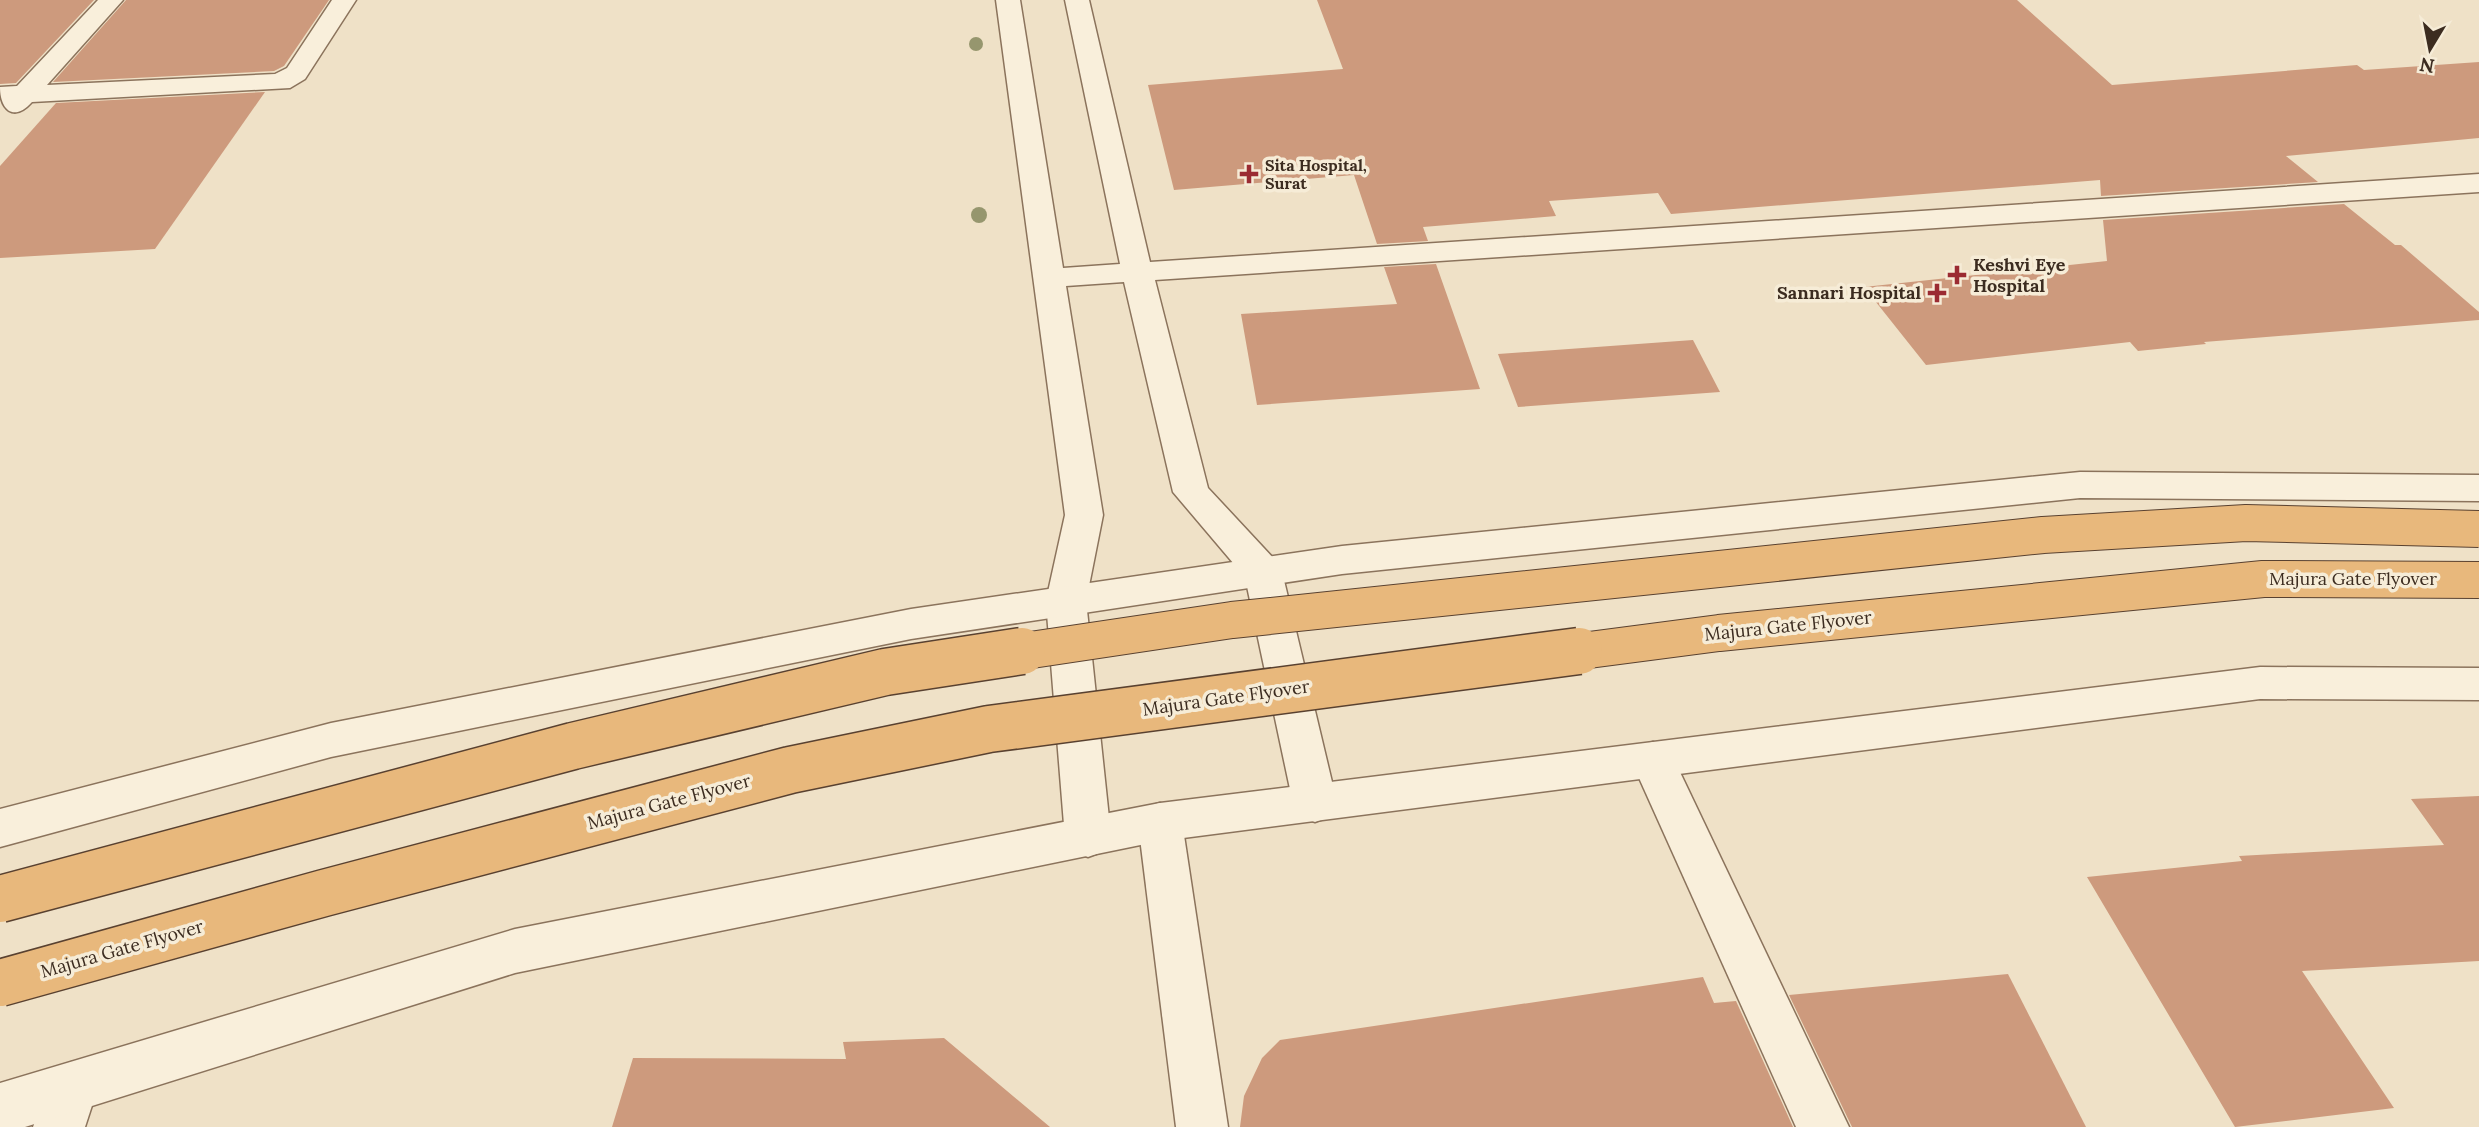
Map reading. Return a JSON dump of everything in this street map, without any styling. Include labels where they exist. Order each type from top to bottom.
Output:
[{"type":"highway","points":[[0,899],[573,746],[911,668],[1232,620],[2043,535],[2246,523],[2479,529]]},
{"type":"highway","name":"Majura Gate Flyover","points":[[0,983],[324,893],[790,770],[989,729],[1732,631],[2263,579],[2479,580]]},
{"type":"street","points":[[0,120],[12,95],[111,0]]},
{"type":"street","points":[[12,95],[281,82],[296,73],[344,0]]},
{"type":"street","points":[[1008,0],[1084,515],[1066,601],[1088,837]]},
{"type":"street","points":[[1077,0],[1137,271],[1191,492],[1263,572],[1315,803]]},
{"type":"street","points":[[1049,278],[2479,183]]},
{"type":"street","points":[[0,828],[331,740],[911,624],[1342,560],[2080,485],[2479,488]]},
{"type":"street","points":[[0,1110],[65,1107],[515,951],[1160,822],[2260,683],[2479,684]]},
{"type":"street","points":[[1653,760],[1823,1127]]},
{"type":"street","points":[[1160,822],[1202,1127]]},
{"type":"building","points":[[0,0],[94,0],[16,83],[0,84]]},
{"type":"building","points":[[126,0],[329,0],[284,66],[274,71],[53,82]]},
{"type":"building","points":[[1317,0],[2017,0],[2112,85],[2357,65],[2364,70],[2479,62],[2479,138],[2286,156],[2318,182],[2101,196],[2100,180],[1671,214],[1658,193],[1549,201],[1556,216],[1423,227],[1428,241],[1377,244],[1354,175],[1174,190],[1148,85],[1343,69]]},
{"type":"building","points":[[265,92],[155,249],[0,258],[0,166],[56,103]]},
{"type":"building","points":[[2344,204],[2395,245],[2401,245],[2479,312],[2479,320],[2204,342],[2206,344],[2138,351],[2130,342],[1926,365],[1864,287],[2107,261],[2103,220]]},
{"type":"building","points":[[1436,264],[1480,389],[1257,405],[1241,314],[1397,304],[1384,267]]},
{"type":"building","points":[[1693,340],[1720,392],[1518,407],[1498,354]]},
{"type":"building","points":[[2479,796],[2479,961],[2302,971],[2394,1108],[2235,1127],[2087,877],[2242,861],[2239,856],[2444,845],[2411,799]]},
{"type":"building","points":[[2008,974],[2086,1127],[1852,1127],[1789,995]]},
{"type":"building","points":[[1703,977],[1714,1003],[1736,1001],[1793,1127],[1240,1127],[1244,1096],[1262,1058],[1280,1040]]},
{"type":"building","points":[[944,1038],[1050,1127],[612,1127],[633,1058],[846,1059],[843,1042]]},
{"type":"place","name":"Sita Hospital, Surat","points":[[1249,174]]},
{"type":"place","name":"Keshvi Eye Hospital","points":[[1957,275]]},
{"type":"place","name":"Sannari Hospital","points":[[1937,293]]}]
